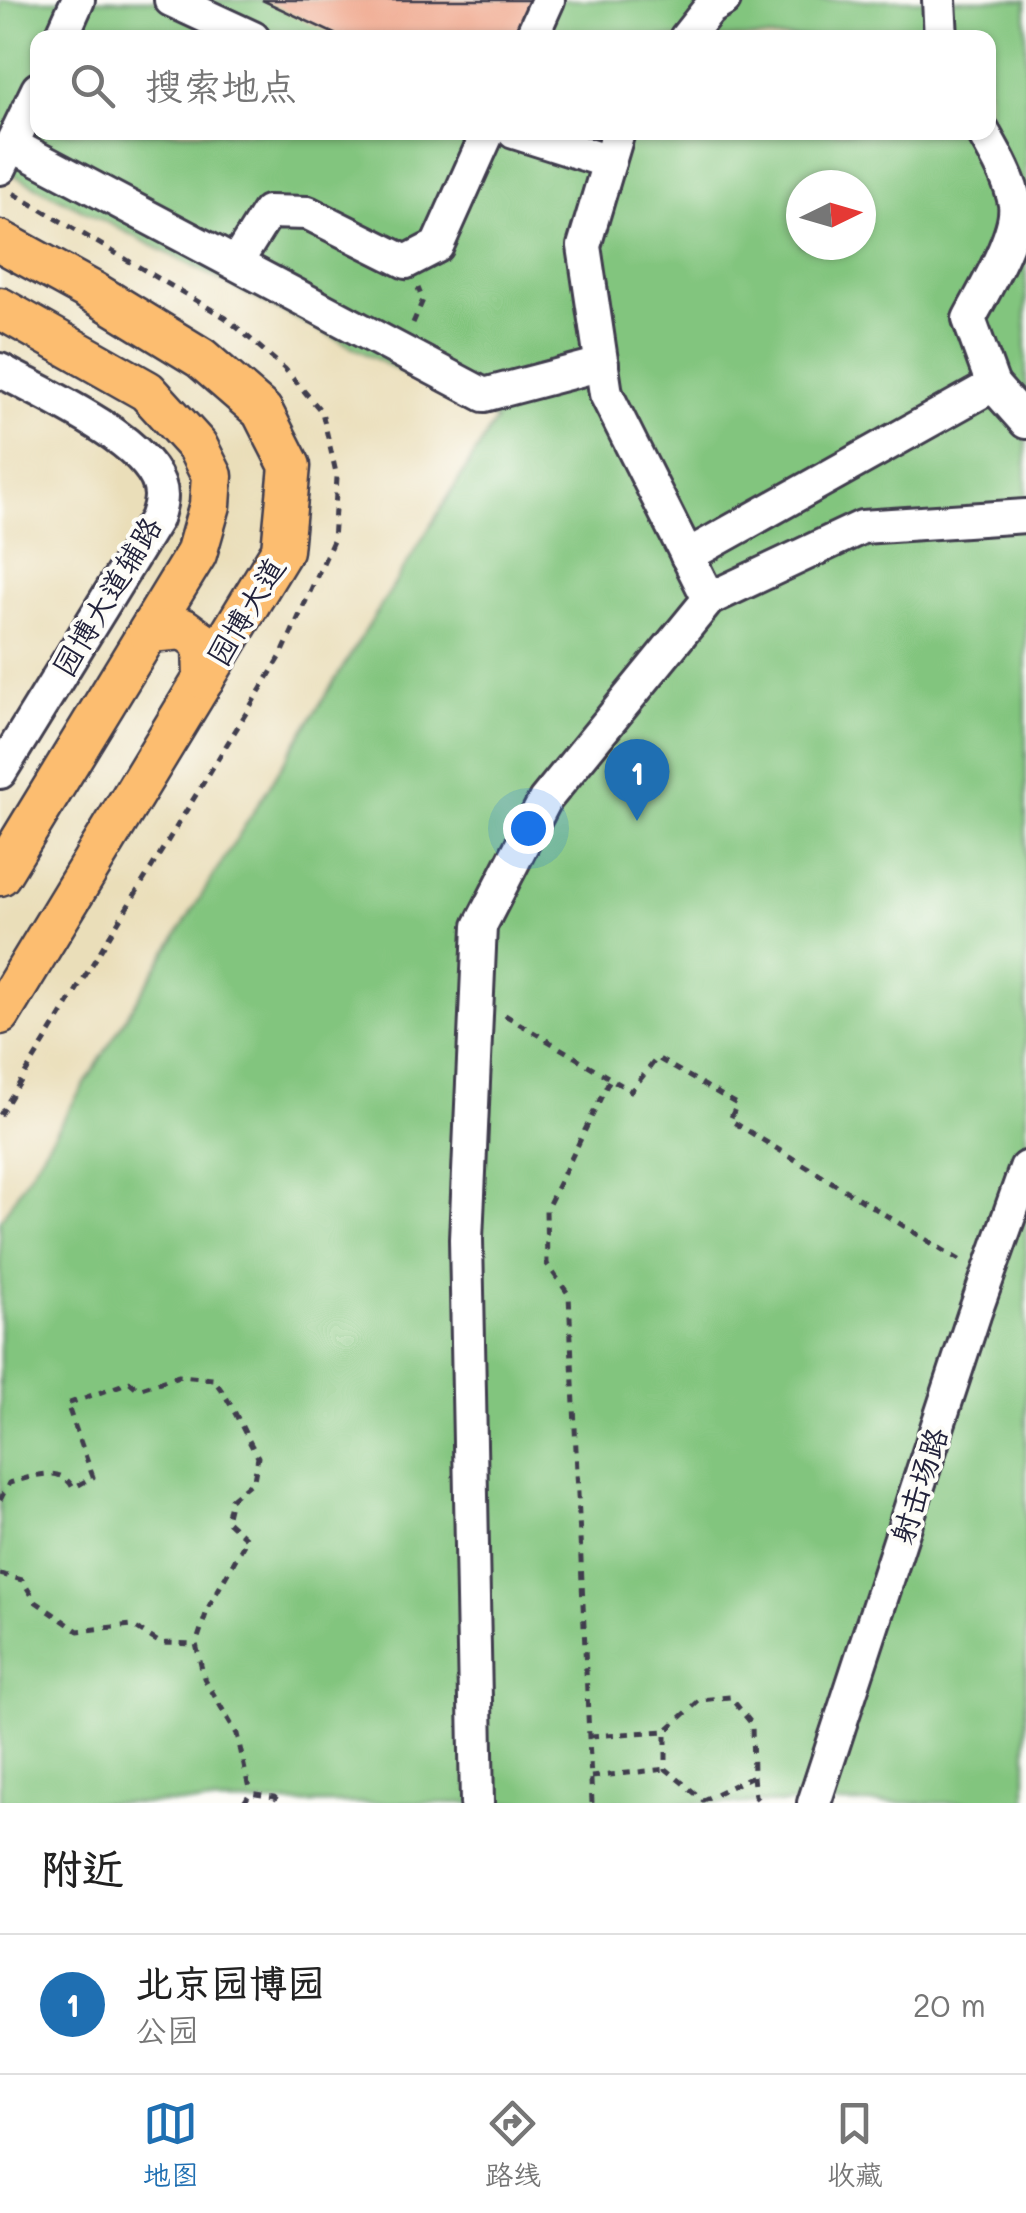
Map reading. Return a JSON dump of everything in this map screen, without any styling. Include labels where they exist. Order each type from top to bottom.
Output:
[{"type":"main road","name":"园博大道","points":[[0,241],[201,358],[262,411],[290,466],[282,550],[0,1014]]},
{"type":"main road","points":[[0,308],[147,391],[196,446],[212,476],[210,505],[196,554],[0,875]]},
{"type":"main road","points":[[149,632],[184,629],[203,643],[204,679]]},
{"type":"street","points":[[65,30],[78,0]]},
{"type":"street","points":[[171,0],[236,30]]},
{"type":"street","points":[[535,30],[548,0]]},
{"type":"street","points":[[692,30],[708,10],[724,0]]},
{"type":"street","points":[[939,0],[941,30]]},
{"type":"street","points":[[30,106],[6,157],[236,263],[484,395],[602,364]]},
{"type":"street","points":[[236,263],[268,212],[308,213],[406,262],[436,246],[485,140]]},
{"type":"street","points":[[540,140],[613,147],[584,246],[606,394],[708,599]]},
{"type":"street","points":[[988,140],[1021,205],[1006,248],[969,320],[993,385],[1026,422]]},
{"type":"street","name":"园博大道辅路","points":[[0,370],[121,439],[140,454],[157,480],[161,496],[156,520],[0,772]]},
{"type":"street","points":[[687,556],[993,385]]},
{"type":"street","points":[[476,1803],[466,1238],[480,926],[545,800],[708,599],[862,527],[1026,516]]},
{"type":"street","name":"射击场路","points":[[814,1803],[1026,1168]]},
{"type":"path","points":[[401,351],[423,300],[406,262]]},
{"type":"path","points":[[477,998],[631,1092],[658,1058],[737,1104],[730,1120],[987,1277]]},
{"type":"path","points":[[592,1803],[569,1295],[547,1264],[546,1210],[610,1079]]},
{"type":"path","points":[[0,1500],[9,1483],[52,1472],[68,1480],[73,1488],[94,1477],[67,1404],[130,1382],[138,1389],[179,1376],[213,1379],[231,1400],[238,1424],[258,1457],[254,1480],[231,1498],[226,1520],[246,1539],[208,1608],[196,1644],[204,1678],[237,1734],[250,1793],[244,1803]]},
{"type":"path","points":[[0,1574],[22,1580],[36,1602],[78,1631],[132,1625],[160,1642],[196,1644]]},
{"type":"path","points":[[590,1736],[666,1732],[700,1700],[730,1697],[752,1724],[754,1796],[761,1803]]},
{"type":"path","points":[[666,1732],[666,1769]]},
{"type":"path","points":[[591,1778],[666,1769],[703,1800],[753,1776]]},
{"type":"path","points":[[250,1793],[274,1797],[281,1803]]},
{"type":"green space","points":[[0,0],[1026,0],[1026,1803],[0,1803],[0,1221],[496,420],[0,168]]},
{"type":"building","points":[[262,0],[548,0],[535,30],[326,30]]},
{"type":"place","name":"北京园博园","points":[[637,821]]}]
